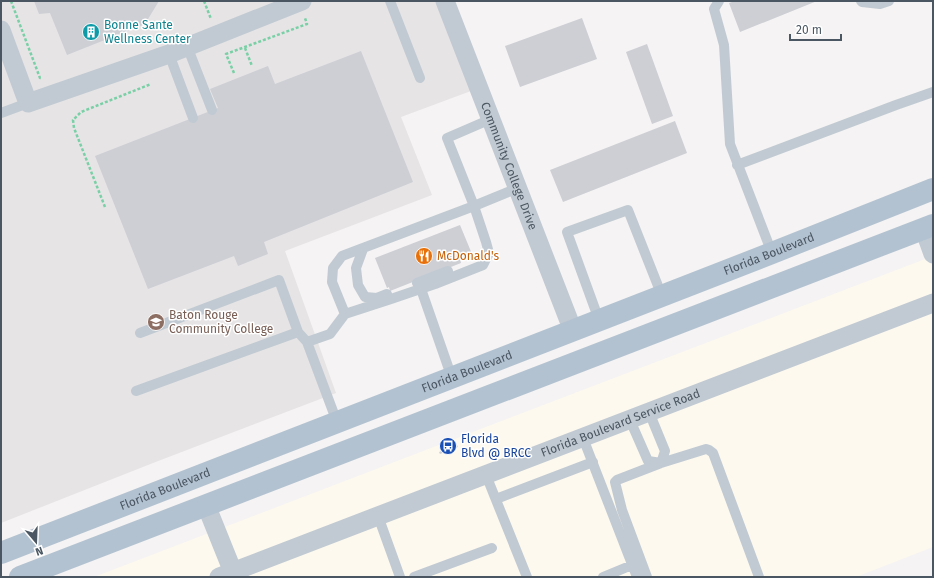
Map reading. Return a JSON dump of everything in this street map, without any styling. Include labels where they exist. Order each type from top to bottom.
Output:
[{"type":"main road","name":"Florida Boulevard","points":[[1,553],[573,331],[933,189]]},
{"type":"main road","points":[[20,577],[928,227]]},
{"type":"main road","points":[[452,378],[464,405]]},
{"type":"main road","points":[[86,519],[97,547]]},
{"type":"street","name":"Community College Drive","points":[[445,1],[573,331]]},
{"type":"street","points":[[1,30],[4,49],[28,102],[168,54],[300,2]]},
{"type":"street","points":[[928,227],[933,254]]},
{"type":"street","name":"Florida Boulevard Service Road","points":[[229,575],[378,516],[933,303]]},
{"type":"street","points":[[206,505],[229,575]]},
{"type":"lane","points":[[390,1],[420,78]]},
{"type":"lane","points":[[719,1],[714,9],[724,46],[730,144],[772,253]]},
{"type":"lane","points":[[861,1],[880,4],[889,1]]},
{"type":"lane","points":[[187,46],[212,110]]},
{"type":"lane","points":[[168,54],[193,118]]},
{"type":"lane","points":[[737,165],[933,92]]},
{"type":"lane","points":[[1,113],[28,102]]},
{"type":"lane","points":[[307,342],[330,334],[345,314],[391,300],[483,265],[488,253],[486,242],[474,206],[447,138],[491,119]]},
{"type":"lane","points":[[345,314],[332,282],[333,268],[342,256],[518,188]]},
{"type":"lane","points":[[599,320],[567,232],[628,210],[662,296]]},
{"type":"lane","points":[[363,249],[356,268],[358,285],[365,297],[377,298],[462,266],[471,269]]},
{"type":"lane","points":[[140,333],[279,280],[298,332],[307,342],[337,422]]},
{"type":"lane","points":[[420,289],[452,378]]},
{"type":"lane","points":[[136,391],[298,332]]},
{"type":"lane","points":[[649,412],[665,451],[661,463]]},
{"type":"lane","points":[[630,420],[648,461],[661,463]]},
{"type":"lane","points":[[583,438],[637,577]]},
{"type":"lane","points":[[647,577],[622,510],[615,482],[661,463],[706,449],[712,453],[759,577]]},
{"type":"lane","points":[[496,499],[592,462]]},
{"type":"lane","points":[[486,475],[527,577]]},
{"type":"lane","points":[[378,516],[400,577]]},
{"type":"lane","points":[[414,577],[492,548]]},
{"type":"lane","points":[[603,577],[632,565]]},
{"type":"path","points":[[11,1],[40,78],[45,80]]},
{"type":"path","points":[[204,1],[211,19]]},
{"type":"path","points":[[234,73],[226,54],[307,24],[300,2]]},
{"type":"path","points":[[245,48],[252,66]]},
{"type":"path","points":[[105,207],[74,128],[74,120],[81,112],[151,84]]},
{"type":"shaded area","name":"Baton Rouge Community College","points":[[1,1],[445,1],[479,88],[401,117],[432,195],[285,251],[336,393],[1,523]]},
{"type":"shaded area","points":[[933,256],[933,547],[856,577],[94,577]]},
{"type":"building","name":"Bonne Sante Wellness Center","points":[[34,1],[159,1],[145,24],[67,55],[50,13],[39,14]]},
{"type":"building","points":[[735,1],[817,1],[740,32],[729,3]]},
{"type":"building","points":[[582,18],[597,59],[520,87],[505,46]]},
{"type":"building","points":[[647,44],[673,116],[652,124],[626,52]]},
{"type":"building","points":[[361,51],[413,182],[264,242],[268,254],[238,266],[234,256],[148,289],[95,156],[218,108],[210,89],[268,66],[275,84]]},
{"type":"building","points":[[675,121],[687,153],[563,202],[550,170]]},
{"type":"building","name":"McDonald's","points":[[460,225],[472,254],[460,259],[461,263],[390,291],[389,287],[387,288],[375,258]]},
{"type":"building","points":[[457,445],[458,447],[440,454],[439,452]]},
{"type":"place","name":"Bonne Sante Wellness Center","points":[[91,32]]},
{"type":"place","name":"McDonald's","points":[[424,256]]},
{"type":"place","name":"Baton Rouge Community College","points":[[156,322]]},
{"type":"place","name":"Florida Blvd @ BRCC","points":[[448,446]]}]
